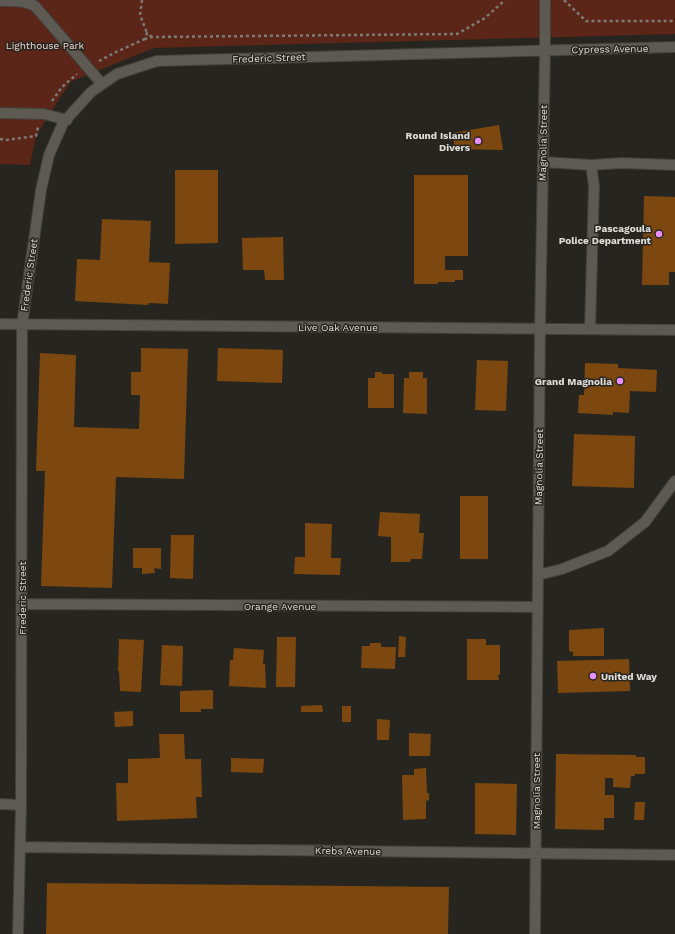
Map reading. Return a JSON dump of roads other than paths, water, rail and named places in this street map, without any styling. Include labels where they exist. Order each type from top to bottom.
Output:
[{"type":"street","name":"Magnolia Street","points":[[535,934],[537,608],[545,0]]},
{"type":"street","points":[[0,1],[24,2],[35,6],[102,84]]},
{"type":"street","name":"Cypress Avenue","points":[[545,50],[675,47]]},
{"type":"street","name":"Frederic Street","points":[[18,934],[21,805],[22,325],[43,183],[49,155],[63,123],[91,92],[117,74],[157,61],[545,50]]},
{"type":"street","points":[[0,113],[44,114],[66,120]]},
{"type":"street","points":[[543,162],[591,165],[622,162],[675,165]]},
{"type":"street","points":[[590,329],[594,186],[591,165]]},
{"type":"street","name":"Live Oak Avenue","points":[[0,324],[675,330]]},
{"type":"street","points":[[538,575],[562,569],[608,551],[645,522],[675,481]]},
{"type":"street","name":"Orange Avenue","points":[[22,604],[537,608]]},
{"type":"street","points":[[0,804],[21,805]]},
{"type":"street","name":"Krebs Avenue","points":[[20,846],[675,855]]},
{"type":"place","name":"Round Island Divers","points":[[478,141]]},
{"type":"place","name":"Pascagoula Police Department","points":[[659,234]]},
{"type":"place","name":"Grand Magnolia","points":[[620,381]]},
{"type":"place","name":"United Way","points":[[593,676]]},
{"type":"park label","name":"Lighthouse Park","points":[[45,45]]}]
